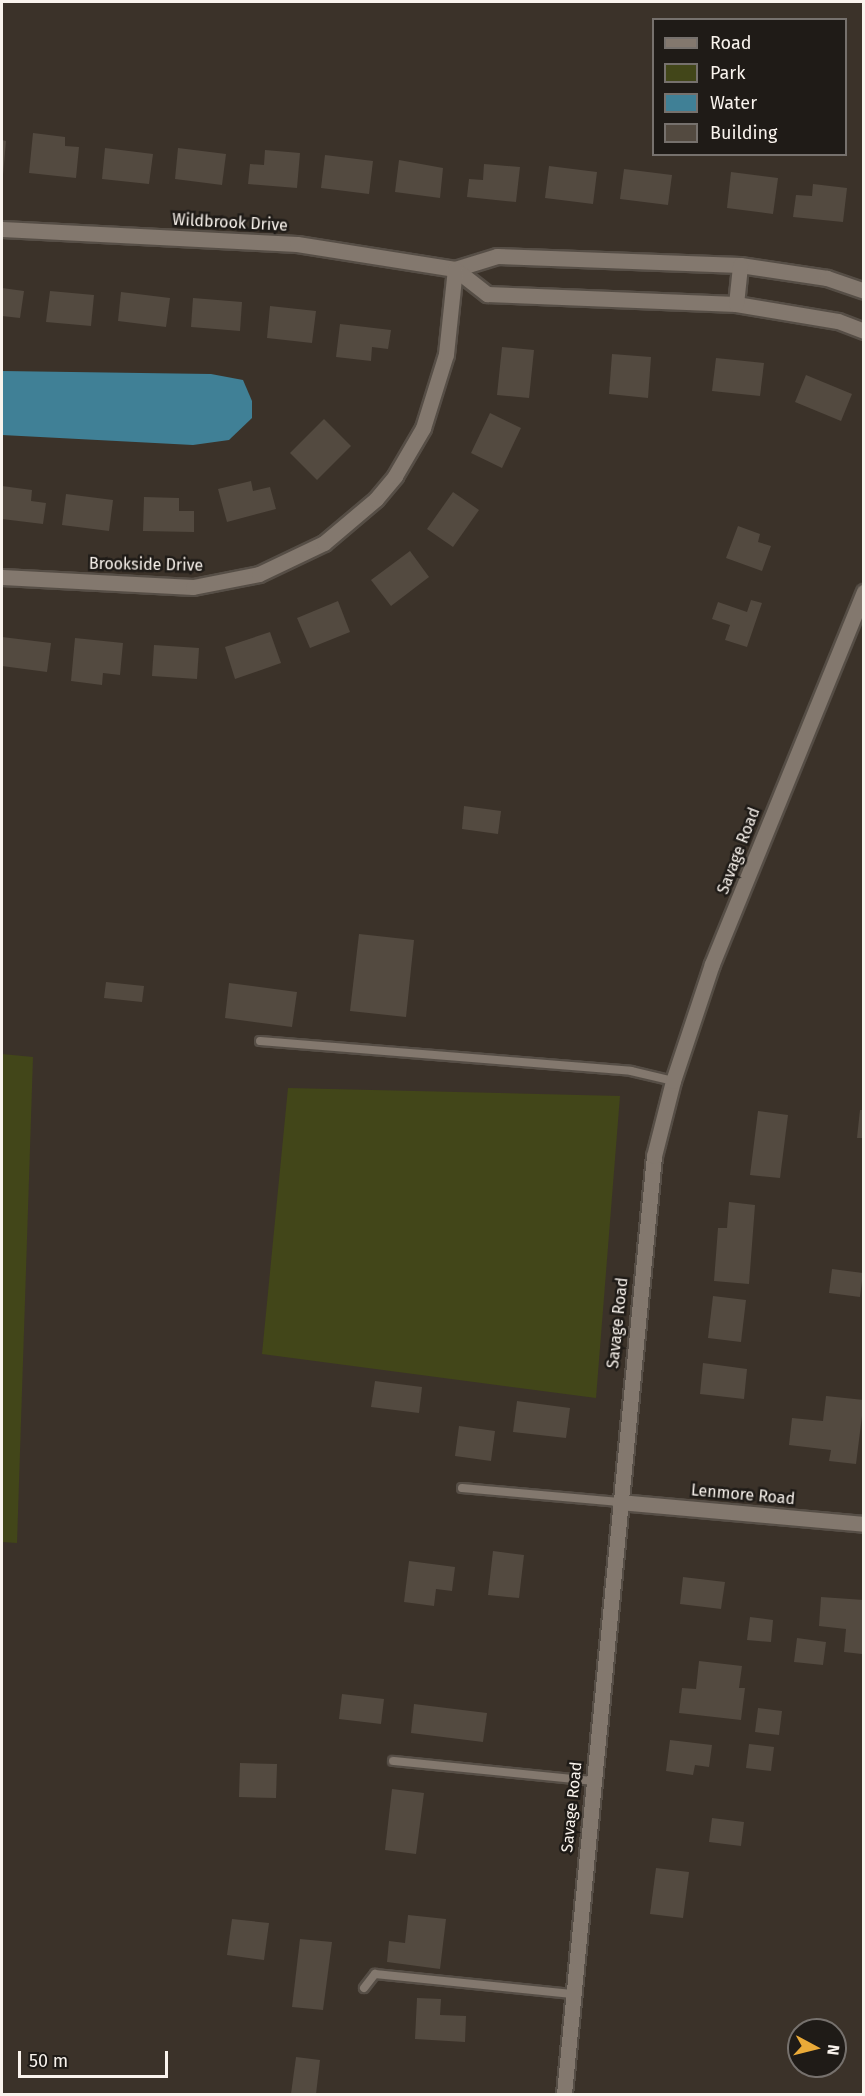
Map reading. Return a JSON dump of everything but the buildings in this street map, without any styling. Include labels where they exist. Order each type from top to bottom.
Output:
[{"type":"street","name":"Wildbrook Drive","points":[[2,229],[297,244],[455,269],[497,256],[740,265],[828,278],[864,291]]},
{"type":"street","points":[[736,304],[740,265]]},
{"type":"street","name":"Wildbrook Drive","points":[[455,269],[487,294],[736,304],[838,321],[864,331]]},
{"type":"street","name":"Brookside Drive","points":[[2,577],[193,587],[259,574],[324,543],[376,499],[395,476],[423,428],[446,354],[455,269]]},
{"type":"street","name":"Savage Road","points":[[564,2094],[654,1156],[673,1082],[712,964],[864,592]]},
{"type":"street","name":"Lenmore Road","points":[[619,1502],[864,1524]]},
{"type":"lane","points":[[260,1041],[630,1071],[673,1082]]},
{"type":"lane","points":[[462,1488],[619,1502]]},
{"type":"lane","points":[[393,1761],[593,1781]]},
{"type":"lane","points":[[364,1988],[375,1974],[572,1994]]},
{"type":"green space","points":[[2,1054],[33,1057],[17,1543],[2,1542]]},
{"type":"green space","points":[[288,1088],[620,1096],[596,1398],[262,1354]]},
{"type":"water","points":[[2,371],[211,374],[243,380],[252,401],[252,418],[229,440],[193,445],[2,435]]}]
